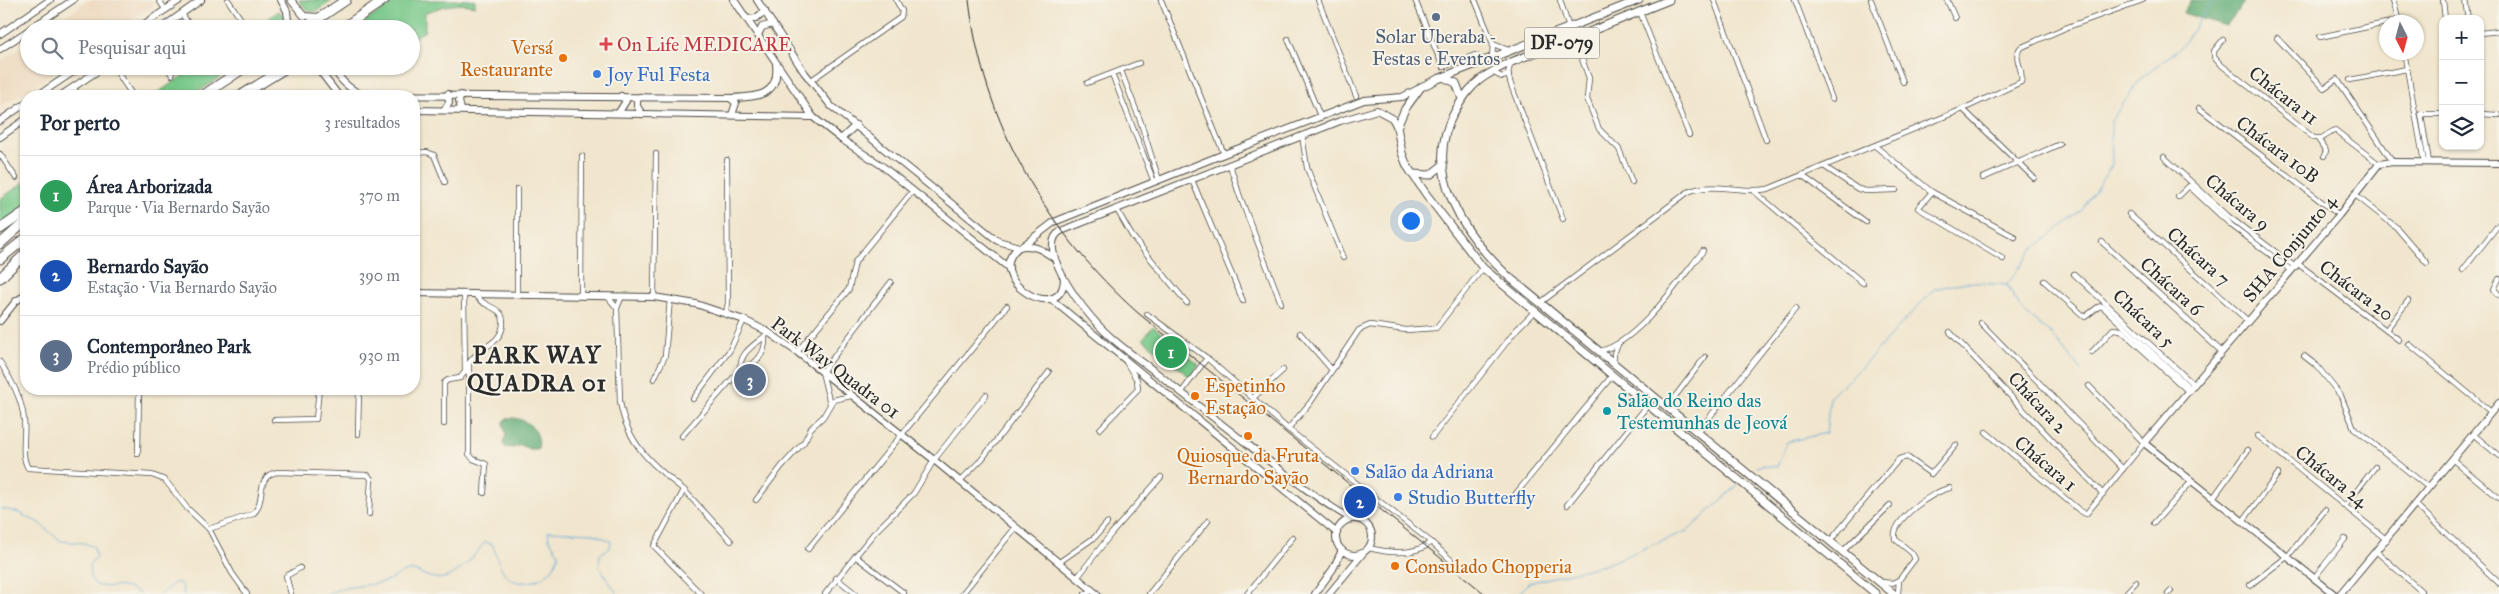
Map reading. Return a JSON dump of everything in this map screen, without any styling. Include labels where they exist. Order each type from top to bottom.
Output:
[{"type":"highway","points":[[316,20],[346,0]]},
{"type":"highway","points":[[354,20],[384,0]]},
{"type":"highway","points":[[211,90],[234,75]]},
{"type":"highway","points":[[250,90],[274,75]]},
{"type":"highway","points":[[0,229],[20,215]]},
{"type":"highway","points":[[0,244],[20,226]]},
{"type":"highway","points":[[0,260],[20,243]]},
{"type":"highway","points":[[0,278],[20,259]]},
{"type":"main road","points":[[21,20],[50,0]]},
{"type":"main road","points":[[43,20],[73,0]]},
{"type":"main road","points":[[150,20],[180,0]]},
{"type":"main road","points":[[173,20],[202,0]]},
{"type":"main road","points":[[281,0],[287,10],[288,20]]},
{"type":"main road","points":[[291,0],[304,16],[320,17]]},
{"type":"main road","points":[[734,0],[813,117],[841,139],[881,165],[912,192],[1009,268],[1015,282],[1026,293],[1042,299],[1051,299],[1060,294],[1064,288],[1064,278]]},
{"type":"main road","points":[[757,0],[810,81],[831,106],[998,241],[1042,250],[1055,258]]},
{"type":"main road","name":"DF-079","points":[[1397,127],[1405,109],[1421,87],[1639,0]]},
{"type":"main road","name":"DF-079","points":[[1669,0],[1492,72],[1472,86],[1462,99],[1447,130],[1443,165],[1450,197],[1474,240],[1491,260],[1540,304],[1600,351],[1894,594]]},
{"type":"main road","points":[[747,19],[756,18],[765,11]]},
{"type":"main road","points":[[0,34],[20,20]]},
{"type":"main road","points":[[758,35],[762,27],[773,24]]},
{"type":"main road","points":[[0,49],[20,36]]},
{"type":"main road","points":[[420,94],[756,97],[764,94],[776,79],[776,64]]},
{"type":"main road","points":[[69,90],[91,75]]},
{"type":"main road","points":[[322,75],[334,90]]},
{"type":"main road","points":[[337,75],[352,90]]},
{"type":"main road","points":[[46,90],[68,76]]},
{"type":"main road","points":[[1443,77],[1456,82],[1462,99]]},
{"type":"main road","points":[[330,86],[331,81],[336,78],[340,80]]},
{"type":"main road","points":[[1009,268],[1010,258],[1022,246],[1054,222],[1354,103],[1359,98],[1402,97],[1421,87]]},
{"type":"main road","points":[[444,110],[449,103],[448,94]]},
{"type":"main road","points":[[461,95],[459,103],[461,110]]},
{"type":"main road","points":[[619,112],[626,101],[621,96]]},
{"type":"main road","points":[[640,97],[637,100],[637,106],[642,114]]},
{"type":"main road","points":[[730,98],[736,103],[732,116]]},
{"type":"main road","points":[[0,121],[20,107]]},
{"type":"main road","points":[[420,110],[619,112],[813,117]]},
{"type":"main road","points":[[1329,594],[1369,548],[1372,540],[1372,531],[1367,524],[1360,520],[1351,519],[1321,502],[1181,393],[1092,318],[1064,278],[1051,244],[1055,234],[1116,208],[1192,180],[1302,135],[1377,110],[1392,118],[1397,127],[1402,153],[1412,174],[1483,268],[1611,377],[1648,405],[1876,594]]},
{"type":"main road","points":[[1,134],[20,122]]},
{"type":"main road","points":[[841,139],[856,125]]},
{"type":"main road","points":[[2379,164],[2393,162],[2499,163]]},
{"type":"main road","name":"SHA Conjunto 4","points":[[2144,443],[2247,320],[2339,215],[2379,164]]},
{"type":"main road","points":[[1412,174],[1430,175],[1443,165]]},
{"type":"main road","name":"Park Way Quadra 01","points":[[420,293],[654,297],[670,299],[726,313],[744,320],[797,352],[934,460],[1094,592]]},
{"type":"main road","points":[[0,321],[20,299]]},
{"type":"main road","points":[[1051,299],[1337,533]]},
{"type":"main road","points":[[1635,395],[1651,402],[1656,399]]},
{"type":"main road","points":[[2340,594],[2496,409]]},
{"type":"main road","points":[[1660,416],[1666,412],[1677,416]]},
{"type":"main road","points":[[2144,443],[2334,594]]},
{"type":"main road","points":[[1351,519],[1342,524],[1337,533],[1337,542],[1342,550],[1348,554],[1363,553]]},
{"type":"main road","points":[[1315,594],[1333,569],[1342,550]]},
{"type":"street","points":[[159,0],[165,10]]},
{"type":"street","points":[[228,0],[241,20]]},
{"type":"street","points":[[810,81],[901,17],[902,11],[896,0]]},
{"type":"street","points":[[1161,0],[1224,154]]},
{"type":"street","points":[[1318,0],[1359,98]]},
{"type":"street","points":[[1415,0],[1442,66],[1475,55],[1488,60],[1493,44],[1475,0]]},
{"type":"street","points":[[1560,0],[1569,28]]},
{"type":"street","points":[[1714,0],[1766,140]]},
{"type":"street","points":[[1794,0],[1832,99]]},
{"type":"street","points":[[1871,0],[1903,82]]},
{"type":"street","points":[[1947,0],[1954,18]]},
{"type":"street","points":[[1540,304],[1688,192],[1702,188],[1754,192],[1803,176],[1963,109],[2021,82],[2022,76],[2017,58],[2020,48],[2065,28],[2139,0]]},
{"type":"street","points":[[2393,0],[2397,15]]},
{"type":"street","points":[[2443,0],[2445,15]]},
{"type":"street","points":[[2465,0],[2467,15]]},
{"type":"street","points":[[1640,12],[1689,135]]},
{"type":"street","points":[[182,14],[186,20]]},
{"type":"street","points":[[2320,37],[2379,24]]},
{"type":"street","points":[[2484,33],[2499,31]]},
{"type":"street","points":[[1574,38],[1589,78],[1587,99],[1599,129],[1619,148],[1632,182]]},
{"type":"street","points":[[2277,38],[2324,88],[2338,79],[2393,162]]},
{"type":"street","points":[[1288,39],[1320,116]]},
{"type":"street","name":"Chácara 11","points":[[2223,40],[2214,51],[2214,57],[2220,64],[2318,139],[2335,130],[2379,164]]},
{"type":"street","points":[[1493,44],[1512,51]]},
{"type":"street","points":[[2405,60],[2426,162]]},
{"type":"street","points":[[1087,83],[1139,63]]},
{"type":"street","points":[[1510,65],[1509,76],[1563,219]]},
{"type":"street","points":[[2350,80],[2407,69]]},
{"type":"street","points":[[1121,71],[1152,154],[1156,181]]},
{"type":"street","points":[[1492,72],[1502,77],[1509,76]]},
{"type":"street","points":[[1112,74],[1144,157],[1156,181]]},
{"type":"street","points":[[119,75],[129,90]]},
{"type":"street","points":[[1115,82],[1124,78]]},
{"type":"street","name":"Chácara 10B","points":[[2199,108],[2339,215]]},
{"type":"street","points":[[1963,109],[2034,178]]},
{"type":"street","points":[[2426,162],[2420,114],[2439,114]]},
{"type":"street","points":[[2484,114],[2499,114]]},
{"type":"street","points":[[1131,124],[1140,120]]},
{"type":"street","points":[[1302,135],[1306,168],[1343,258]]},
{"type":"street","points":[[2318,139],[2326,151],[2324,156]]},
{"type":"street","points":[[1983,178],[2060,144]]},
{"type":"street","points":[[1875,146],[1932,192],[2015,236]]},
{"type":"street","points":[[420,153],[427,152],[434,155],[445,182]]},
{"type":"street","points":[[0,154],[16,178]]},
{"type":"street","points":[[654,297],[656,154]]},
{"type":"street","points":[[1144,157],[1152,154]]},
{"type":"street","points":[[581,296],[582,156]]},
{"type":"street","name":"Chácara 9","points":[[2164,157],[2228,216],[2294,266]]},
{"type":"street","points":[[726,313],[728,304],[727,160]]},
{"type":"street","points":[[1230,165],[1239,194],[1281,303]]},
{"type":"street","points":[[1825,167],[1858,189],[1866,191],[1896,190]]},
{"type":"street","points":[[1803,176],[1866,222]]},
{"type":"street","points":[[1192,180],[1202,208],[1243,301]]},
{"type":"street","points":[[2178,197],[2189,186],[2231,225],[2294,266]]},
{"type":"street","points":[[517,189],[517,294]]},
{"type":"street","points":[[797,352],[848,289],[854,262],[912,192]]},
{"type":"street","points":[[1754,192],[1863,283]]},
{"type":"street","points":[[1932,192],[1918,208],[2003,259]]},
{"type":"street","points":[[2354,194],[2396,228],[2427,263]]},
{"type":"street","points":[[1116,208],[1132,236],[1187,303]]},
{"type":"street","name":"Chácara 7","points":[[2129,214],[2247,320]]},
{"type":"street","points":[[2463,270],[2499,224]]},
{"type":"street","name":"Chácara 6","points":[[2102,242],[2221,351]]},
{"type":"street","points":[[1600,351],[1621,342],[1636,330],[1703,251]]},
{"type":"street","name":"Chácara 20","points":[[2294,266],[2399,340]]},
{"type":"street","points":[[1288,430],[1310,403],[1363,327],[1370,325],[1406,330],[1436,328],[1483,268]]},
{"type":"street","name":"Chácara 5","points":[[2074,274],[2190,388]]},
{"type":"street","points":[[2498,295],[2494,285],[2499,279]]},
{"type":"street","name":"Chácara 5","points":[[2044,280],[2085,317],[2102,306],[2190,388]]},
{"type":"street","points":[[830,404],[822,372],[891,282]]},
{"type":"street","points":[[444,424],[444,383],[448,380],[460,378],[465,372],[464,294]]},
{"type":"street","points":[[475,294],[478,300],[498,310],[503,317],[503,332],[476,354],[469,363],[470,454],[473,460],[486,464],[484,492]]},
{"type":"street","points":[[607,296],[617,308]]},
{"type":"street","points":[[622,296],[617,308],[620,401],[622,412],[636,445],[646,459],[684,490],[731,542]]},
{"type":"street","points":[[654,379],[665,356],[670,299]]},
{"type":"street","points":[[2386,330],[2408,302]]},
{"type":"street","points":[[808,549],[1007,306]]},
{"type":"street","points":[[1697,432],[1796,308]]},
{"type":"street","points":[[1432,438],[1517,329],[1534,312]]},
{"type":"street","points":[[1148,314],[1207,358],[1288,430],[1431,542],[1451,560]]},
{"type":"street","points":[[693,399],[730,350],[744,320]]},
{"type":"street","points":[[1981,324],[2123,469]]},
{"type":"street","points":[[2092,352],[2113,330],[2120,330],[2190,388]]},
{"type":"street","name":"Chácara 2","points":[[1950,332],[2103,494]]},
{"type":"street","points":[[1300,333],[1332,370]]},
{"type":"street","points":[[740,370],[740,361],[743,354],[766,334]]},
{"type":"street","points":[[682,436],[740,370],[752,366],[759,360],[765,346],[766,334]]},
{"type":"street","points":[[1614,363],[1614,353],[1621,342]]},
{"type":"street","points":[[2409,344],[2496,409]]},
{"type":"street","points":[[2304,356],[2317,366],[2340,396],[2354,428],[2429,488]]},
{"type":"street","points":[[1667,407],[1705,357]]},
{"type":"street","points":[[1181,393],[1207,358]]},
{"type":"street","points":[[1100,429],[1138,389],[1137,380],[1124,359]]},
{"type":"street","points":[[0,362],[22,405],[24,453],[28,468],[157,476],[168,483],[182,502],[209,529],[232,573],[247,594]]},
{"type":"street","points":[[1253,398],[1282,370]]},
{"type":"street","points":[[959,482],[982,459],[1049,372]]},
{"type":"street","points":[[1514,496],[1611,377]]},
{"type":"street","points":[[2089,386],[2144,443],[2103,494]]},
{"type":"street","points":[[138,454],[139,395]]},
{"type":"street","points":[[274,420],[316,419],[318,395]]},
{"type":"street","points":[[358,434],[359,395]]},
{"type":"street","points":[[826,594],[836,578],[874,533],[914,493],[934,460],[986,395]]},
{"type":"street","points":[[756,500],[782,466],[804,442],[811,428],[823,417],[836,397],[851,396]]},
{"type":"street","points":[[1567,505],[1648,405]]},
{"type":"street","name":"Chácara 1","points":[[1986,432],[2085,514],[2088,513],[2103,494]]},
{"type":"street","points":[[2473,434],[2499,456]]},
{"type":"street","name":"Chácara 24","points":[[2258,436],[2387,540]]},
{"type":"street","points":[[1830,541],[1899,459],[1907,457],[1931,474],[1956,445]]},
{"type":"street","points":[[2213,498],[2248,450]]},
{"type":"street","points":[[2452,459],[2499,498]]},
{"type":"street","points":[[2346,506],[2375,467]]},
{"type":"street","points":[[209,529],[253,514],[257,510],[264,480],[268,475],[278,472],[368,475],[372,479],[370,514]]},
{"type":"street","points":[[2243,521],[2278,474]]},
{"type":"street","points":[[1077,578],[1111,534],[1161,477]]},
{"type":"street","points":[[2154,523],[2192,481]]},
{"type":"street","points":[[1881,582],[1892,583],[1899,580],[1915,559],[1912,553],[1896,539],[1896,530],[1910,512],[1922,502],[1935,493],[1950,488]]},
{"type":"street","points":[[684,490],[654,546],[701,594]]},
{"type":"street","points":[[1842,552],[1890,505]]},
{"type":"street","points":[[2416,505],[2499,583]]},
{"type":"street","points":[[2250,585],[2288,556],[2325,510]]},
{"type":"street","points":[[1149,594],[1208,521]]},
{"type":"street","points":[[1058,563],[1095,537],[1107,523]]},
{"type":"street","points":[[962,594],[1015,528]]},
{"type":"street","points":[[1247,594],[1293,537]]},
{"type":"street","points":[[2314,578],[2345,539]]},
{"type":"street","points":[[1369,548],[1416,550],[1431,542]]},
{"type":"street","points":[[2377,552],[2421,591]]},
{"type":"street","points":[[855,556],[904,593]]},
{"type":"street","points":[[290,594],[286,576],[300,568]]},
{"type":"street","points":[[836,578],[856,594]]},
{"type":"street","points":[[1898,594],[1899,580]]},
{"type":"street","points":[[2125,594],[2136,582]]},
{"type":"street","points":[[1085,594],[1094,592]]},
{"type":"shaded area","points":[[88,0],[151,0],[154,5],[132,20],[60,20]]},
{"type":"shaded area","points":[[20,48],[20,75],[50,75],[26,90],[20,90],[20,94],[0,107],[0,62]]},
{"type":"green space","points":[[299,0],[333,0],[319,10],[311,11],[307,10]]},
{"type":"green space","points":[[398,0],[475,0],[475,6],[450,5],[425,13],[425,31],[420,34],[420,20],[367,20]]},
{"type":"green space","points":[[2191,0],[2246,0],[2226,26],[2183,13]]},
{"type":"green space","points":[[279,11],[286,19],[286,20],[266,20]]},
{"type":"green space","points":[[184,75],[224,75],[201,90],[162,90]]},
{"type":"green space","points":[[20,185],[20,210],[0,224],[0,199]]},
{"type":"green space","points":[[1153,326],[1199,365],[1190,377],[1143,339]]},
{"type":"green space","points":[[514,418],[525,421],[533,428],[538,438],[538,449],[529,449],[521,445],[513,448],[505,447],[503,443],[506,435],[503,423],[506,419]]},
{"type":"waterway","points":[[1757,467],[1763,465],[1777,467],[1787,442],[1826,433],[1830,396],[1855,374],[1934,289],[1966,282],[2007,285],[2032,250],[2081,211],[2112,165],[2111,121],[2142,77],[2182,46],[2214,0]]},
{"type":"waterway","points":[[2007,285],[2021,309],[2053,336],[2081,371]]},
{"type":"waterway","points":[[1519,594],[1528,583],[1604,565],[1689,530],[1738,485]]},
{"type":"waterway","points":[[0,508],[19,513],[39,523],[61,541],[84,543],[94,547],[96,557],[89,565],[90,577],[96,585],[127,588],[140,594]]},
{"type":"waterway","points":[[327,594],[341,589],[376,584],[408,571],[414,571],[430,577],[447,577],[462,568],[485,542],[493,545],[501,568],[510,579],[529,582],[543,577],[555,565],[559,554],[549,539],[548,531],[592,533],[611,541],[610,548],[600,554],[599,566],[617,594]]},
{"type":"waterway","points":[[160,594],[176,582],[181,584],[184,594]]},
{"type":"railway","points":[[969,0],[977,45],[989,89],[1005,132],[1025,172],[1048,211],[1075,247],[1105,281],[1138,313],[1485,594]]},
{"type":"place","name":"Solar Uberaba - Festas e Eventos","points":[[1436,17]]},
{"type":"place","name":"On Life MEDICARE","points":[[606,44]]},
{"type":"place","name":"Versá Restaurante","points":[[563,58]]},
{"type":"place","name":"Joy Ful Festa","points":[[597,74]]},
{"type":"place","name":"Área Arborizada","points":[[1171,352]]},
{"type":"place","name":"Contemporâneo Park","points":[[750,380]]},
{"type":"place","name":"Espetinho Estação","points":[[1195,396]]},
{"type":"place","name":"Salão do Reino das Testemunhas de Jeová","points":[[1607,411]]},
{"type":"place","name":"Quiosque da Fruta Bernardo Sayão","points":[[1248,436]]},
{"type":"place","name":"Salão da Adriana","points":[[1355,471]]},
{"type":"place","name":"Studio Butterfly","points":[[1398,497]]},
{"type":"place","name":"Bernardo Sayão","points":[[1360,502]]},
{"type":"place","name":"Consulado Chopperia","points":[[1395,566]]},
{"type":"district","name":"PARK WAY QUADRA 01","points":[[537,369]]}]
